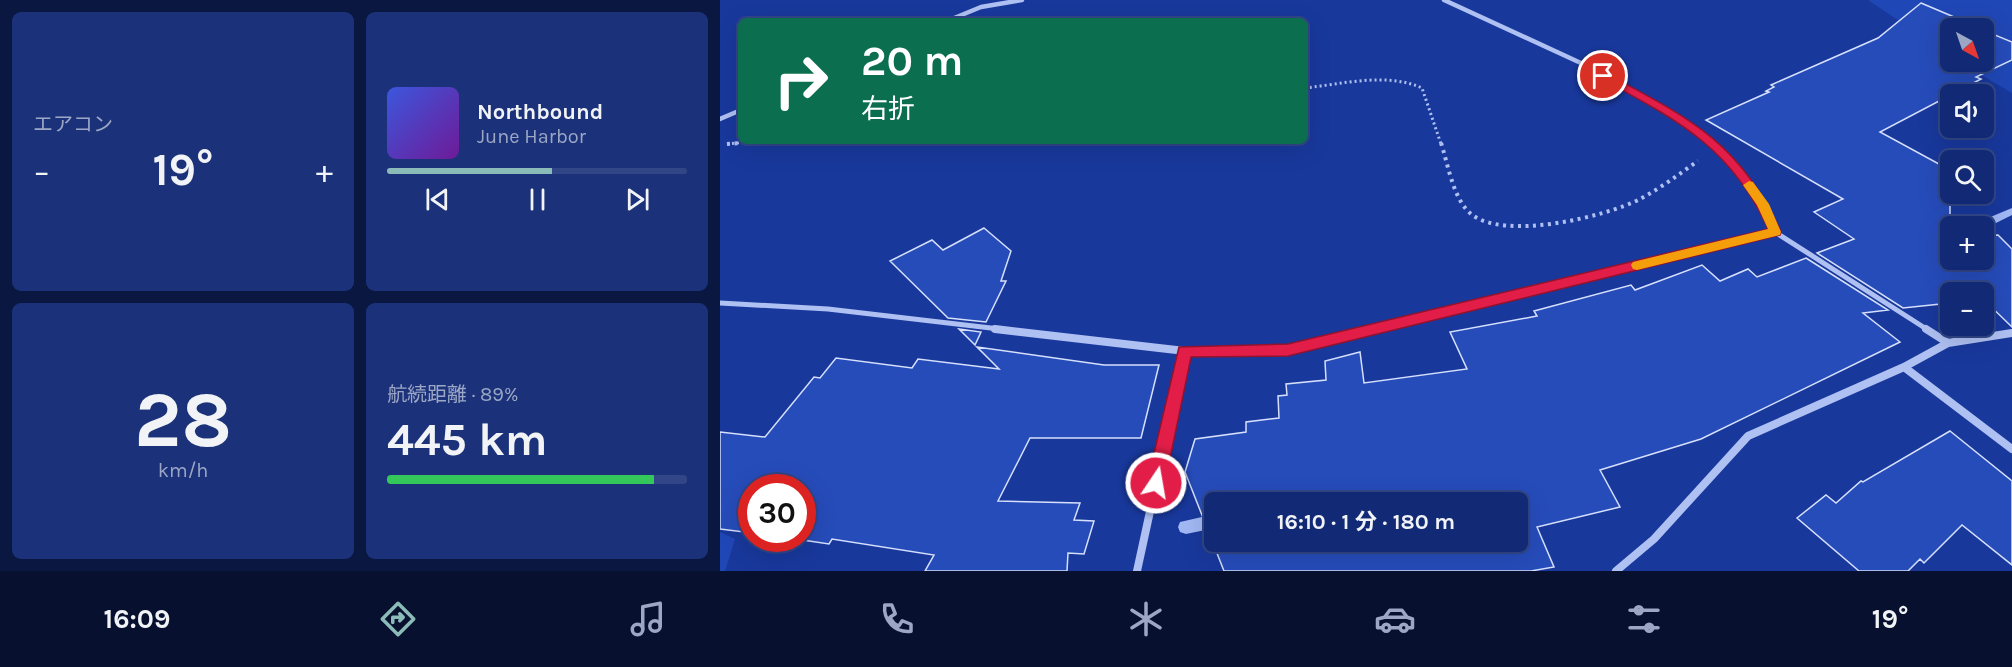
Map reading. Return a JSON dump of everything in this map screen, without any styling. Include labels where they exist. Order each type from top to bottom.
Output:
[{"type":"street","points":[[954,18],[981,7],[1022,0]]},
{"type":"street","points":[[1444,0],[1582,64],[1671,113],[1702,134],[1719,148],[1744,178],[1763,204],[1775,232],[1948,343]]},
{"type":"street","points":[[720,120],[738,111]]},
{"type":"street","points":[[720,303],[828,309],[1185,351],[1288,350],[1775,232]]},
{"type":"street","points":[[1616,571],[1654,539],[1748,436],[1904,367],[1948,343],[2012,333]]},
{"type":"street","points":[[1137,571],[1185,351]]},
{"type":"street","points":[[1904,367],[2012,449]]},
{"type":"path","points":[[1308,88],[1390,80],[1414,82],[1422,88],[1461,203],[1475,217],[1499,224],[1556,223],[1587,219],[1615,210],[1639,200],[1719,148]]},
{"type":"path","points":[[720,145],[738,143]]},
{"type":"shaded area","points":[[1868,0],[2012,0],[2012,93],[1976,72],[1994,72],[1994,18],[1940,18],[1940,48]]},
{"type":"shaded area","points":[[720,532],[735,539],[725,571],[720,571]]},
{"type":"building","points":[[1921,3],[1956,18],[1940,18],[1940,72],[1987,72],[1976,77],[1981,79],[1971,84],[1940,84],[1940,101],[1880,132],[1940,165],[1940,204],[1950,204],[1950,216],[1940,216],[1940,270],[1994,270],[1994,235],[1998,235],[2012,249],[2012,327],[1994,310],[1994,282],[1940,282],[1940,304],[1903,308],[1817,253],[1854,239],[1814,212],[1843,199],[1706,120],[1769,92],[1766,91],[1774,87],[1771,85],[1878,38]]},
{"type":"building","points":[[1994,35],[2012,42],[2012,60],[1994,68]]},
{"type":"building","points":[[984,228],[1011,251],[1001,281],[1006,281],[986,322],[948,318],[890,261],[932,240],[943,250]]},
{"type":"building","points":[[1806,258],[1888,310],[1863,313],[1900,342],[1701,439],[1600,470],[1620,507],[1537,527],[1554,567],[1531,571],[1224,571],[1217,552],[1528,552],[1528,492],[1204,492],[1204,520],[1185,472],[1195,439],[1246,432],[1246,422],[1279,418],[1278,396],[1287,395],[1286,384],[1326,380],[1325,361],[1360,352],[1364,383],[1467,369],[1450,332],[1537,316],[1534,311],[1631,285],[1635,290],[1702,265],[1720,281],[1748,269],[1757,277]]},
{"type":"building","points":[[959,329],[981,332],[975,345]]},
{"type":"building","points":[[977,347],[1104,365],[1159,365],[1141,438],[1030,438],[998,501],[1080,503],[1074,520],[1094,521],[1084,554],[1068,553],[1067,571],[925,571],[934,555],[832,539],[829,544],[816,542],[816,474],[738,474],[738,531],[720,529],[720,432],[765,437],[814,377],[820,378],[836,358],[912,368],[918,359],[999,369]]},
{"type":"building","points":[[1950,431],[2012,481],[2012,565],[1962,525],[1924,563],[1920,559],[1908,571],[1859,571],[1797,518],[1826,495],[1836,503],[1861,481],[1863,482]]},
{"type":"waterway","points":[[1994,219],[2012,211]]},
{"type":"waterway","points":[[1186,527],[1204,523]]},
{"type":"slow traffic","points":[[1637,265],[1775,232],[1763,204],[1749,185]]},
{"type":"route","points":[[1156,483],[1185,351],[1288,350],[1775,232],[1763,204],[1726,155],[1702,134],[1671,113],[1603,76]]}]
